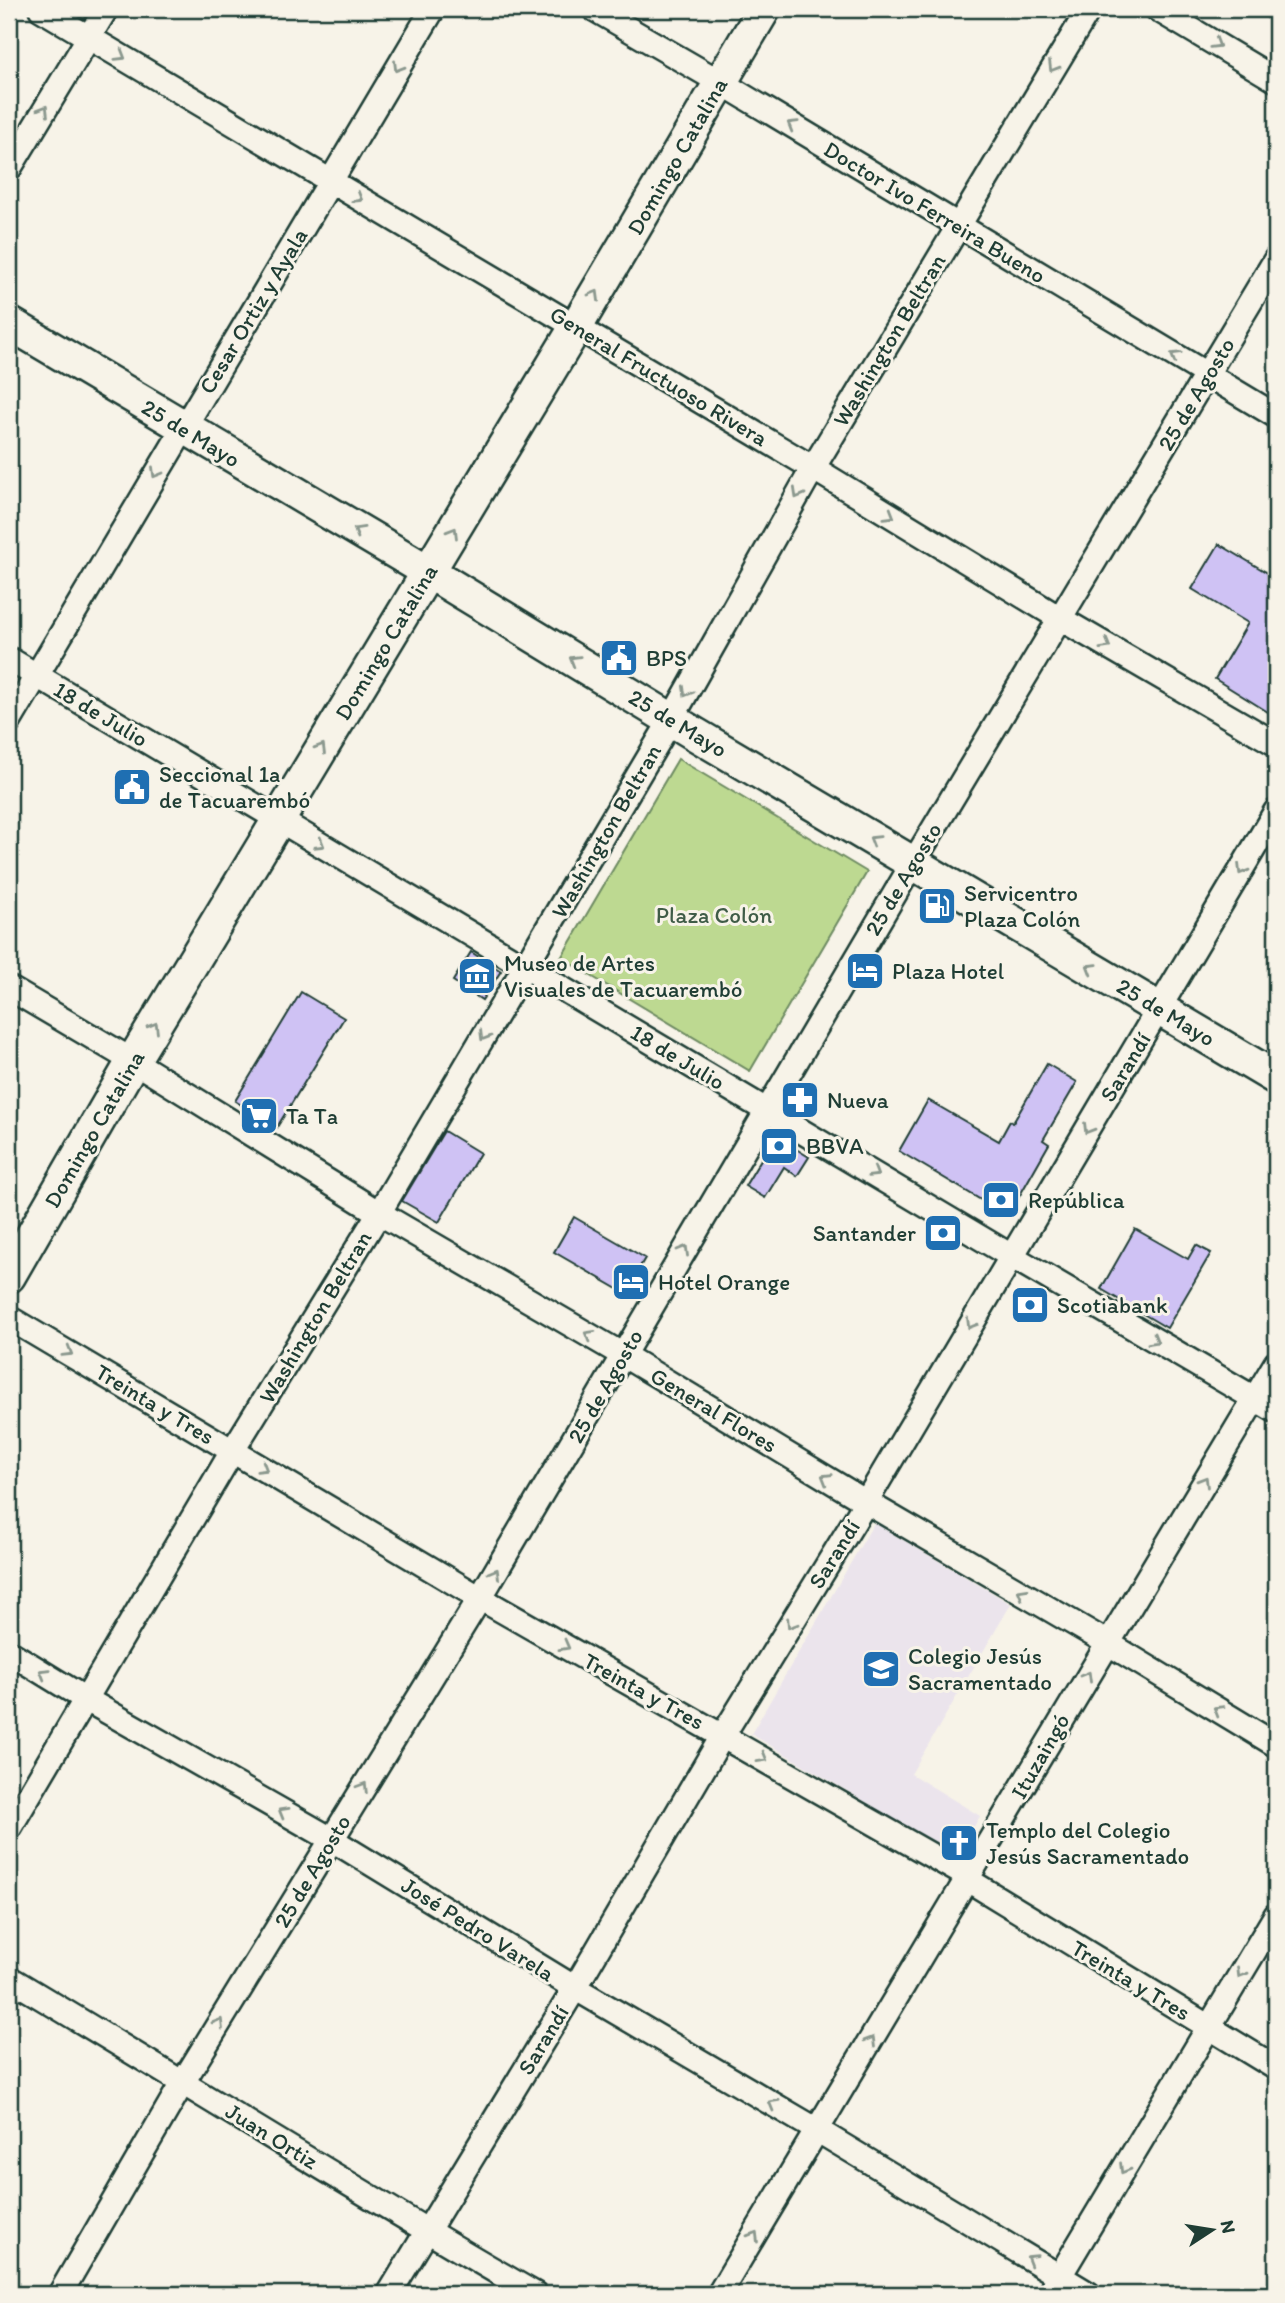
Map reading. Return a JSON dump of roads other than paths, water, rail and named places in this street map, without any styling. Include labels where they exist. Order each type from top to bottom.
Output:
[{"type":"street","name":"General Fructuoso Rivera","points":[[41,9],[813,468],[1061,619],[1276,744]]},
{"type":"street","points":[[9,169],[106,9]]},
{"type":"street","name":"Cesar Ortiz y Ayala","points":[[9,722],[433,9]]},
{"type":"street","name":"Doctor Ivo Ferreira Bueno","points":[[594,9],[1276,416]]},
{"type":"street","name":"Domingo Catalina","points":[[9,1276],[133,1061],[576,327],[764,9]]},
{"type":"street","name":"Washington Beltran","points":[[9,1829],[233,1450],[379,1213],[525,967],[671,719],[813,468],[1089,9]]},
{"type":"street","points":[[1157,9],[1276,80]]},
{"type":"street","name":"25 de Agosto","points":[[60,2294],[183,2082],[480,1598],[913,863],[1276,259]]},
{"type":"street","name":"25 de Mayo","points":[[9,323],[1276,1078]]},
{"type":"street","name":"18 de Julio","points":[[9,659],[1276,1412]]},
{"type":"street","name":"Sarandí","points":[[389,2294],[575,1988],[723,1735],[866,1502],[1276,811]]},
{"type":"street","name":"General Flores","points":[[9,988],[379,1213],[1107,1642],[1276,1745]]},
{"type":"street","name":"Treinta y Tres","points":[[9,1318],[480,1598],[962,1873],[968,1880],[1276,2068]]},
{"type":"street","name":"Ituzaingó","points":[[719,2294],[1276,1363]]},
{"type":"street","name":"José Pedro Varela","points":[[9,1652],[87,1700],[331,1839],[575,1988],[817,2130],[1055,2286],[1089,2294]]},
{"type":"street","points":[[1055,2286],[1276,1915]]},
{"type":"street","name":"Juan Ortiz","points":[[9,1978],[427,2232],[535,2294]]},
{"type":"place","name":"BPS","points":[[619,658]]},
{"type":"place","name":"Seccional 1a de Tacuarembó","points":[[132,787]]},
{"type":"place","name":"Servicentro Plaza Colón","points":[[937,906]]},
{"type":"place","name":"Plaza Hotel","points":[[865,971]]},
{"type":"place","name":"Museo de Artes Visuales de Tacuarembó","points":[[477,976]]},
{"type":"place","name":"Nueva","points":[[800,1100]]},
{"type":"place","name":"Ta Ta","points":[[259,1116]]},
{"type":"place","name":"BBVA","points":[[779,1146]]},
{"type":"place","name":"República","points":[[1001,1200]]},
{"type":"place","name":"Santander","points":[[943,1233]]},
{"type":"place","name":"Hotel Orange","points":[[631,1282]]},
{"type":"place","name":"Scotiabank","points":[[1030,1305]]},
{"type":"place","name":"Colegio Jesús Sacramentado","points":[[881,1669]]},
{"type":"place","name":"Templo del Colegio Jesús Sacramentado","points":[[959,1843]]},
{"type":"park label","name":"Plaza Colón","points":[[714,915]]}]
